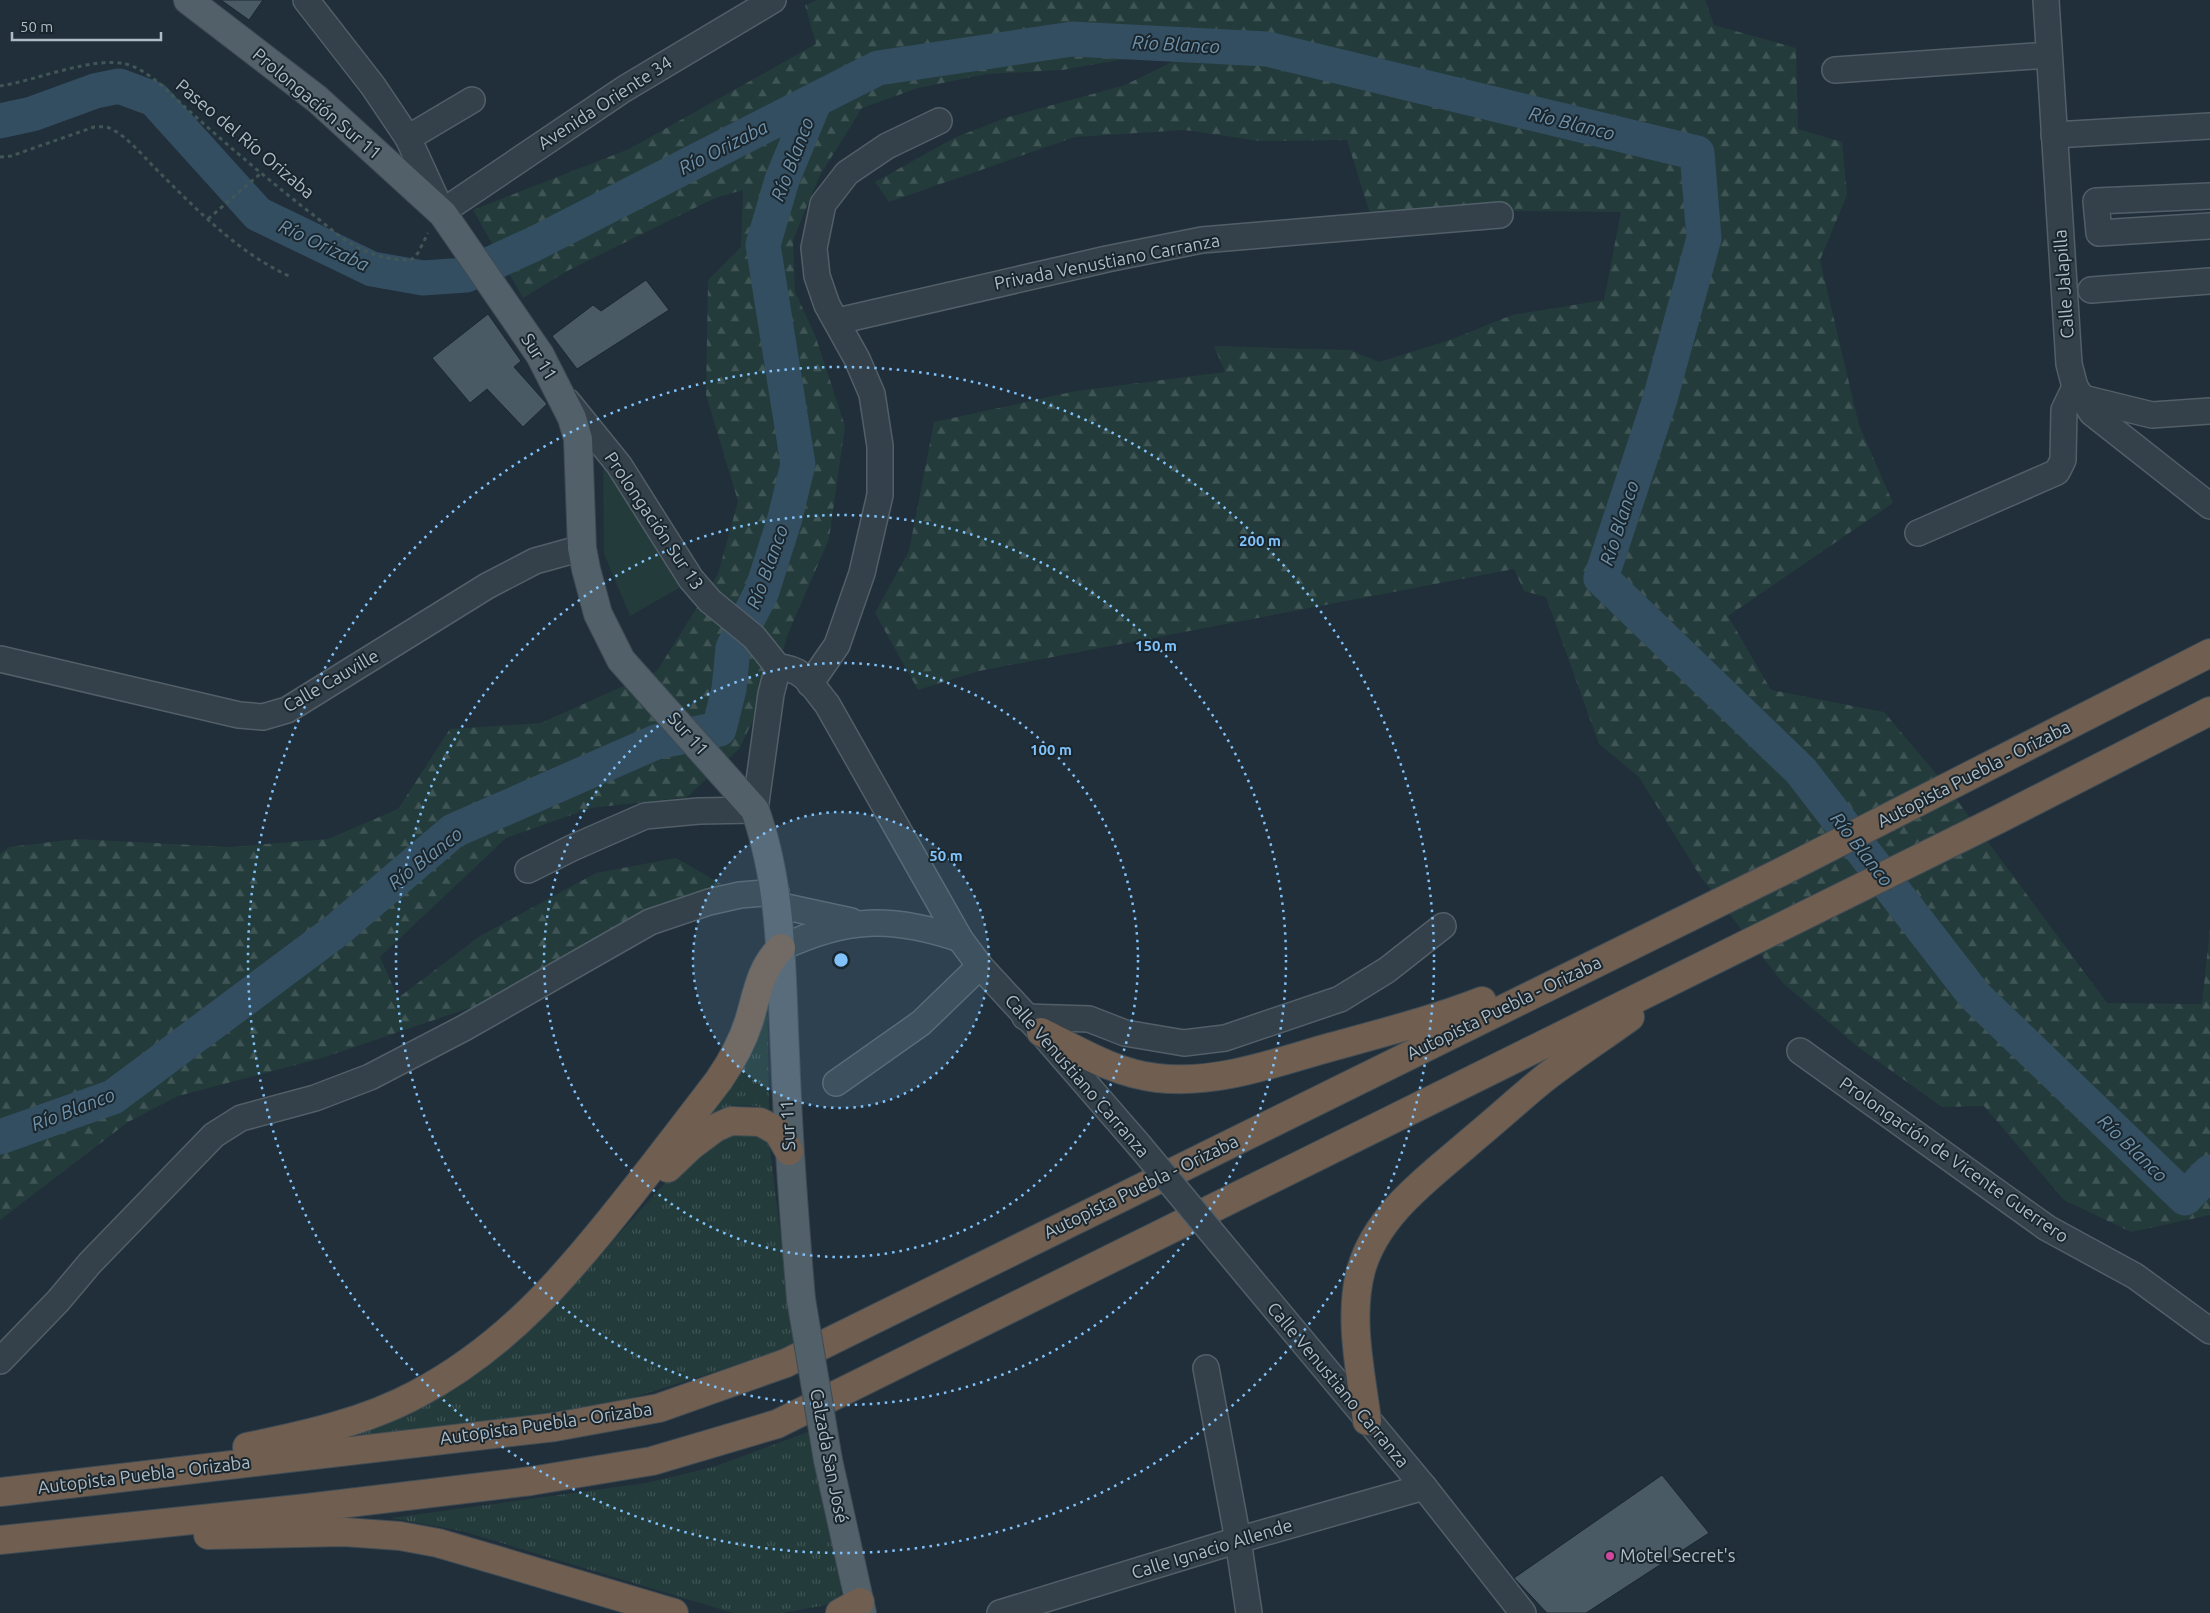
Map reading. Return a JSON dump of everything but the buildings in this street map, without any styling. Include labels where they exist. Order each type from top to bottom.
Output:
[{"type":"highway","name":"Autopista Puebla - Orizaba","points":[[0,1492],[555,1427],[659,1408],[786,1363],[1781,872],[2210,653]]},
{"type":"highway","points":[[3,1540],[531,1482],[652,1461],[777,1424],[1693,972],[1999,819],[2210,710]]},
{"type":"highway","points":[[1033,1024],[1104,1064],[1155,1078],[1200,1079],[1271,1064],[1442,1016],[1633,944]]},
{"type":"highway","points":[[578,1261],[734,1059],[748,1023],[766,965],[781,948]]},
{"type":"highway","points":[[1367,1421],[1358,1346],[1357,1292],[1361,1270],[1371,1247],[1383,1227],[1404,1199],[1542,1081],[1693,972]]},
{"type":"highway","points":[[71,1484],[320,1432],[416,1395],[478,1356],[524,1318],[691,1146],[715,1128],[731,1121],[760,1122],[778,1132],[789,1151]]},
{"type":"highway","points":[[3,1540],[336,1532],[400,1536],[438,1543],[674,1613]]},
{"type":"main road","name":"Prolongación Sur 11","points":[[188,0],[317,99],[443,213]]},
{"type":"main road","name":"Sur 11","points":[[443,213],[540,355],[572,418],[578,439],[582,548],[593,599],[621,660],[755,810],[764,835],[776,899],[781,948],[789,1151],[801,1299]]},
{"type":"main road","name":"Calzada San José","points":[[801,1299],[854,1609]]},
{"type":"street","name":"Avenida Oriente 34","points":[[443,213],[624,88],[772,0]]},
{"type":"street","name":"Calle Jalapilla","points":[[2046,0],[2069,364],[2079,392],[2092,413],[2210,506]]},
{"type":"street","points":[[314,2],[408,138],[443,213]]},
{"type":"street","points":[[1835,70],[2049,55]]},
{"type":"street","points":[[408,138],[472,100]]},
{"type":"street","points":[[810,684],[837,645],[862,573],[880,495],[880,446],[872,394],[838,321],[828,305],[817,276],[814,248],[822,204],[847,173],[887,146],[939,121]]},
{"type":"street","points":[[2054,135],[2210,126]]},
{"type":"street","points":[[2210,196],[2096,201],[2098,233],[2210,226]]},
{"type":"street","name":"Privada Venustiano Carranza","points":[[838,321],[1107,259],[1202,240],[1500,215]]},
{"type":"street","points":[[2091,290],[2210,281]]},
{"type":"street","name":"Prolongación Sur 13","points":[[560,392],[619,465],[691,579],[710,601],[754,637],[777,665]]},
{"type":"street","points":[[1918,534],[2056,472],[2063,460],[2064,410],[2079,392],[2152,415],[2210,411]]},
{"type":"street","name":"Calle Cauville","points":[[0,659],[239,715],[263,717],[287,710],[487,586],[535,561],[582,548]]},
{"type":"street","points":[[528,870],[572,848],[645,816],[699,811],[755,810],[771,694],[777,665]]},
{"type":"street","name":"Calle Venustiano Carranza","points":[[777,665],[791,668],[801,674],[827,704],[960,939],[980,966],[1139,1145],[1367,1421],[1424,1487],[1522,1613]]},
{"type":"street","points":[[0,1361],[58,1301],[90,1263],[214,1134],[241,1118],[315,1098],[370,1077],[464,1028],[650,922],[709,902],[740,895],[776,899],[859,923]]},
{"type":"street","points":[[781,948],[814,934],[859,923],[893,922],[928,928],[960,939]]},
{"type":"street","points":[[1033,1024],[1089,1019],[1125,1033],[1184,1043],[1225,1038],[1340,999],[1387,970],[1443,926]]},
{"type":"street","points":[[836,1083],[922,1023],[980,966]]},
{"type":"street","name":"Prolongación de Vicente Guerrero","points":[[1800,1051],[2047,1228],[2135,1276],[2210,1331]]},
{"type":"street","points":[[1206,1368],[1238,1540],[1249,1613]]},
{"type":"street","name":"Calle Ignacio Allende","points":[[1000,1613],[1238,1540],[1424,1487]]},
{"type":"path","name":"Paseo del Río Orizaba","points":[[0,86],[81,67],[112,63],[126,64],[138,69],[158,83],[260,174],[350,243],[377,256],[400,261],[411,260],[418,253],[424,239],[443,213]]},
{"type":"path","points":[[0,157],[11,156],[94,127],[109,127],[126,140],[208,219],[244,250],[270,268],[289,276]]},
{"type":"path","points":[[208,219],[260,174]]},
{"type":"green space","points":[[818,0],[1705,0],[1714,25],[1796,48],[1798,129],[1842,142],[1847,195],[1820,260],[1859,425],[1893,503],[1728,616],[1771,690],[1884,712],[1948,788],[2107,1003],[2202,1004],[2210,928],[2210,1215],[2131,1232],[2064,1200],[1984,1106],[1942,1107],[1858,1047],[1783,983],[1700,876],[1639,777],[1599,744],[1546,597],[1524,591],[1514,569],[979,671],[918,690],[875,613],[909,551],[934,422],[1076,391],[1225,372],[1214,346],[1350,350],[1379,362],[1450,340],[1512,315],[1604,300],[1621,212],[1520,211],[1371,217],[1347,140],[1260,141],[1185,130],[1075,137],[889,202],[875,182],[954,138],[1005,118],[1125,85],[1174,61],[1125,59],[1062,70],[987,74],[918,88],[862,108],[819,177],[793,240],[795,292],[815,335],[845,426],[829,539],[787,636],[779,667],[739,749],[687,797],[591,808],[506,838],[380,957],[398,998],[480,936],[596,873],[676,858],[730,889],[660,905],[487,1002],[322,1058],[178,1096],[128,1122],[0,1220],[0,854],[9,847],[76,839],[231,847],[328,839],[398,809],[450,729],[541,723],[657,671],[718,574],[738,501],[706,395],[708,280],[741,247],[743,190],[715,198],[567,271],[523,298],[473,210],[629,149],[816,44],[805,5]]},
{"type":"green space","points":[[603,457],[681,571],[679,588],[630,616],[604,554]]},
{"type":"green space","points":[[767,987],[769,1109],[746,1105],[728,1108],[694,1130]]},
{"type":"green space","points":[[733,1130],[764,1135],[770,1149],[794,1347],[612,1404],[327,1441],[506,1348],[558,1302],[664,1184],[709,1141]]},
{"type":"green space","points":[[808,1432],[840,1578],[841,1595],[826,1605],[783,1613],[733,1613],[462,1531],[391,1518],[646,1483],[713,1467]]},
{"type":"waterway","name":"Río Blanco","points":[[0,1137],[113,1097],[337,930],[453,831],[656,742],[719,729],[729,689],[733,648],[762,591],[785,518],[798,464],[763,245],[782,180],[815,100],[878,68],[1072,39],[1267,49],[1697,153],[1704,238],[1660,399],[1601,578],[1801,771],[1974,995],[2185,1198],[2210,1172]]},
{"type":"waterway","name":"Río Orizaba","points":[[0,121],[32,114],[95,91],[119,86],[154,99],[258,214],[372,269],[423,278],[466,275],[534,244],[815,100]]},
{"type":"place","name":"Motel Secret's","points":[[1610,1556]]}]
